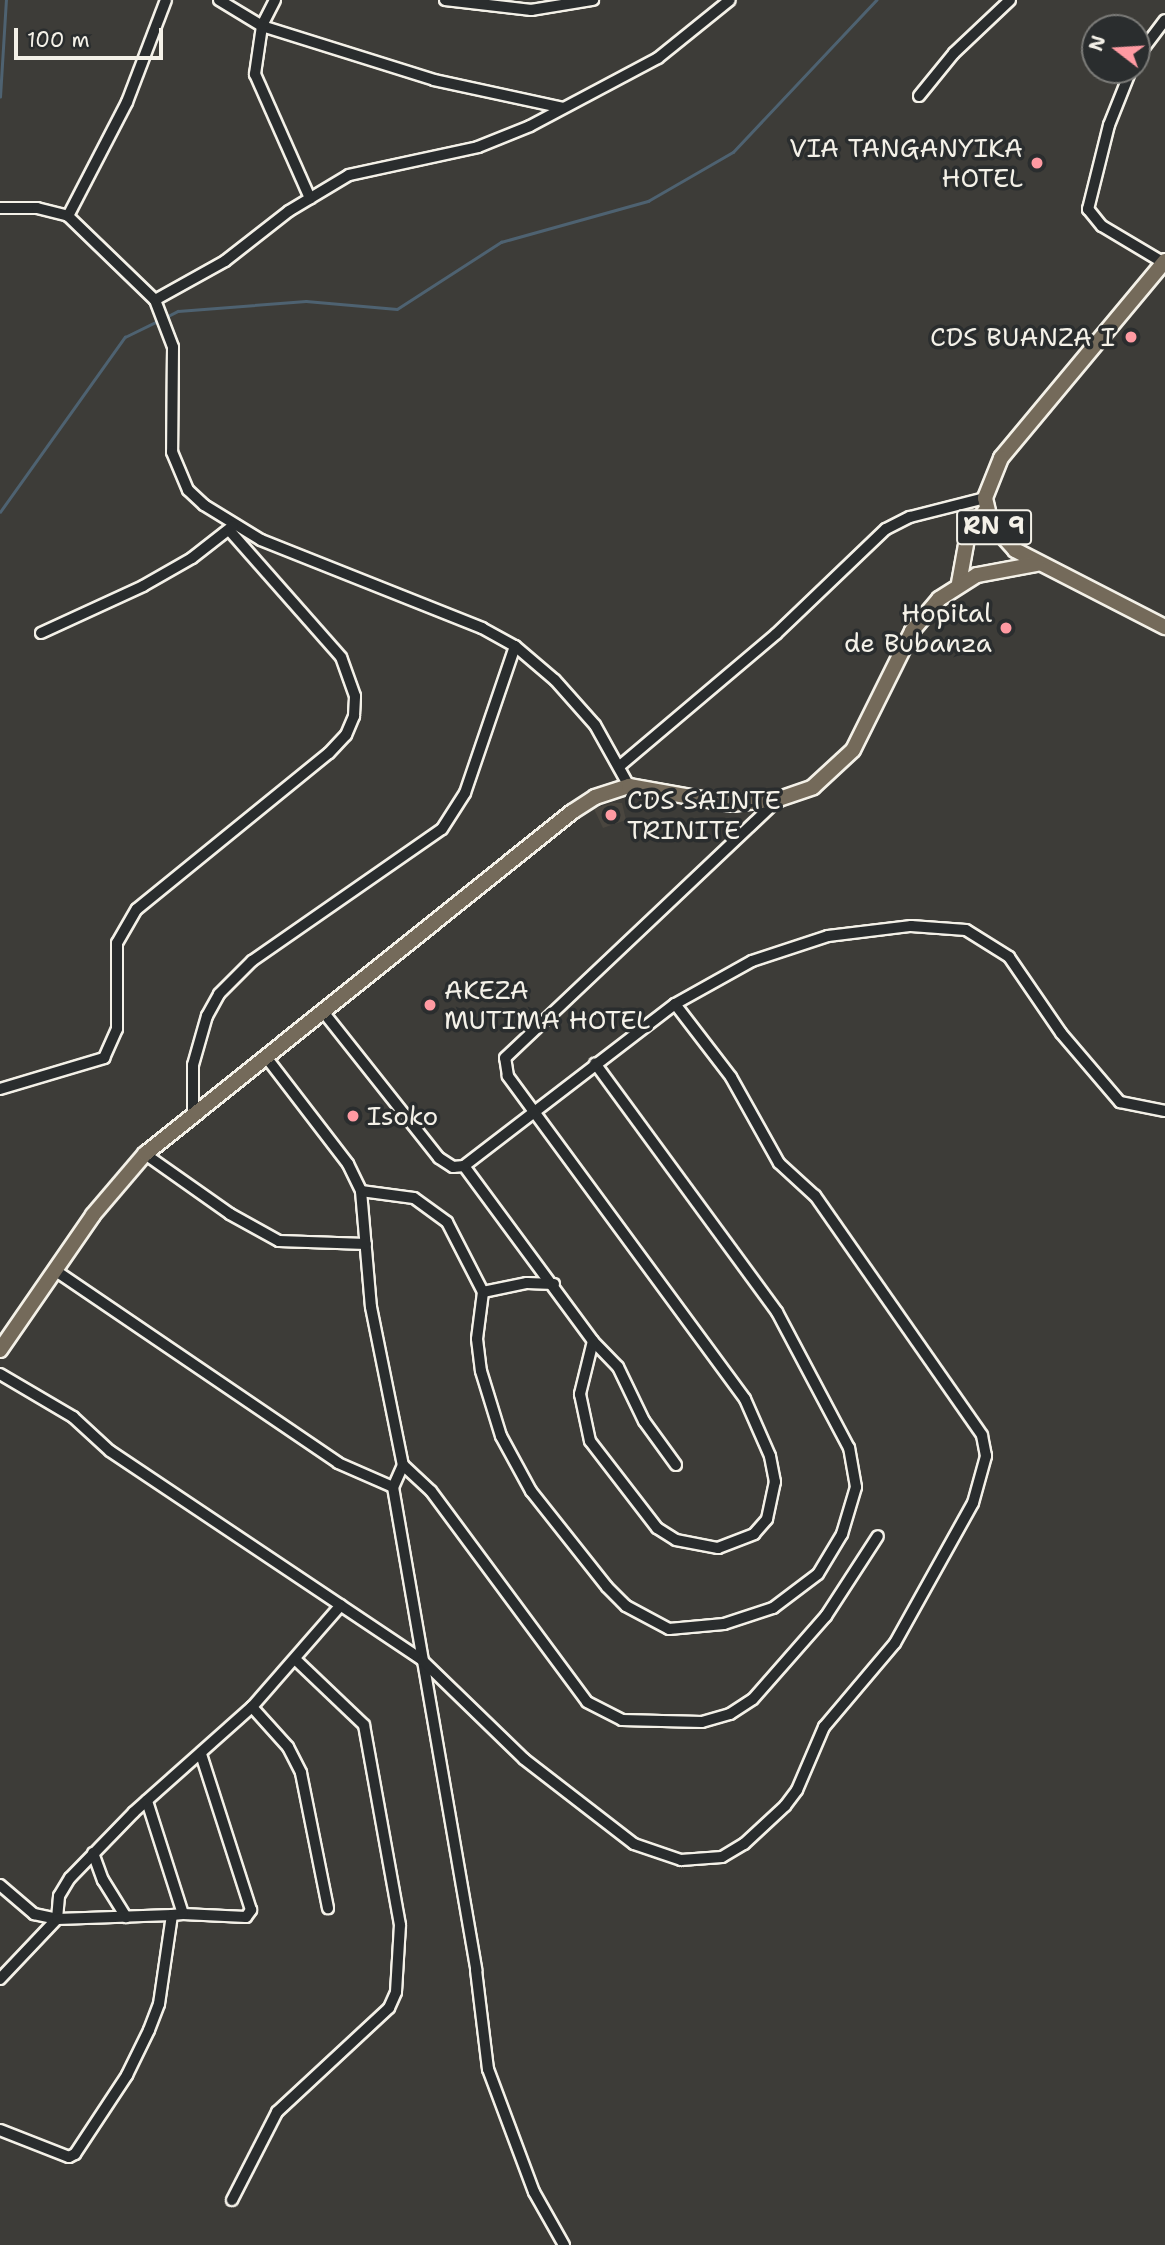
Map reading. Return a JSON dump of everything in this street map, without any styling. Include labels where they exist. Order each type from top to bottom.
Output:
[{"type":"main road","name":"RN 9","points":[[1164,262],[997,464],[985,505],[1006,542],[1037,564],[1165,627]]},
{"type":"main road","points":[[958,583],[967,539],[985,505]]},
{"type":"main road","points":[[0,1350],[99,1207],[145,1154],[324,1013],[572,811],[595,797],[629,786],[731,804],[779,799],[813,787],[853,750],[912,631],[958,583],[996,569],[1037,564]]},
{"type":"street","points":[[68,216],[127,102],[166,0]]},
{"type":"street","points":[[219,0],[262,26],[434,80],[563,108]]},
{"type":"street","points":[[275,0],[262,26],[255,58],[259,89],[310,198]]},
{"type":"street","points":[[445,0],[530,10],[593,0]]},
{"type":"street","points":[[155,300],[225,261],[310,198],[349,175],[478,147],[563,108],[659,58],[730,0]]},
{"type":"street","points":[[919,96],[954,53],[1010,0]]},
{"type":"street","points":[[1151,38],[1165,20]]},
{"type":"street","points":[[1125,84],[1109,125],[1087,209],[1102,226],[1164,262]]},
{"type":"street","points":[[0,208],[37,208],[68,216],[155,300],[173,347],[169,424],[177,471],[188,490],[231,528],[341,657],[355,696],[355,716],[346,735],[329,753],[137,909],[117,943],[117,1029],[104,1058],[0,1088]]},
{"type":"street","points":[[621,765],[776,634],[886,529],[910,517],[985,505]]},
{"type":"street","points":[[41,634],[143,586],[231,528]]},
{"type":"street","points":[[231,528],[515,646],[577,703],[621,765],[629,786]]},
{"type":"street","points":[[193,1114],[193,1065],[207,1017],[219,994],[252,961],[442,829],[465,793],[515,646]]},
{"type":"street","points":[[593,1341],[580,1394],[586,1430],[603,1462],[657,1528],[676,1540],[718,1548],[754,1534],[766,1519],[775,1482],[770,1456],[745,1399],[504,1067],[511,1049],[779,799]]},
{"type":"street","points":[[324,1013],[439,1158],[453,1167],[464,1166],[533,1109],[675,1004],[752,961],[828,936],[911,926],[966,930],[1009,957],[1061,1033],[1119,1102],[1165,1111]]},
{"type":"street","points":[[0,1374],[73,1417],[110,1451],[422,1660],[524,1759],[634,1844],[681,1860],[722,1857],[744,1844],[797,1790],[824,1727],[895,1643],[983,1480],[986,1456],[982,1435],[967,1411],[910,1337],[815,1196],[779,1163],[731,1077],[675,1004]]},
{"type":"street","points":[[266,1057],[348,1164],[362,1191],[377,1346],[403,1465],[431,1491],[587,1702],[604,1715],[622,1720],[674,1725],[702,1722],[730,1714],[753,1699],[826,1616],[878,1536]]},
{"type":"street","points":[[362,1191],[414,1198],[431,1206],[447,1222],[483,1292],[477,1339],[481,1371],[501,1436],[531,1491],[626,1606],[668,1629],[724,1624],[773,1608],[818,1574],[848,1521],[856,1487],[852,1460],[836,1418],[777,1312],[595,1063]]},
{"type":"street","points":[[145,1154],[248,1226],[279,1241],[366,1244]]},
{"type":"street","points":[[464,1166],[554,1284],[593,1341],[618,1367],[643,1421],[676,1465]]},
{"type":"street","points":[[56,1271],[338,1463],[393,1487]]},
{"type":"street","points":[[483,1292],[527,1283],[554,1284]]},
{"type":"street","points":[[403,1465],[393,1487],[476,1970],[488,2069],[534,2192],[564,2245]]},
{"type":"street","points":[[0,1979],[57,1919],[61,1892],[93,1853],[253,1707],[341,1605]]},
{"type":"street","points":[[232,2200],[277,2112],[389,2008],[396,1992],[400,1925],[364,1726],[296,1660]]},
{"type":"street","points":[[253,1707],[288,1747],[301,1773],[328,1908]]},
{"type":"street","points":[[0,1885],[34,1914],[57,1919],[178,1915],[246,1917],[251,1910],[201,1754]]},
{"type":"street","points":[[0,2130],[69,2157],[75,2154],[127,2075],[149,2030],[162,1990],[178,1915],[147,1801]]},
{"type":"street","points":[[93,1853],[103,1880],[126,1917]]},
{"type":"shaded area","name":"CDS SAINTE TRINITE","points":[[622,803],[626,820],[603,828],[594,809]]},
{"type":"waterway","points":[[0,97],[6,0]]},
{"type":"waterway","points":[[166,317],[178,311],[306,301],[397,309],[501,242],[648,201],[733,152],[876,0]]},
{"type":"waterway","points":[[0,512],[125,337],[160,320]]},
{"type":"place","name":"VIA TANGANYIKA HOTEL","points":[[1037,163]]},
{"type":"place","name":"CDS BUANZA I","points":[[1131,337]]},
{"type":"place","name":"Hopital de Bubanza","points":[[1006,628]]},
{"type":"place","name":"CDS SAINTE TRINITE","points":[[611,815]]},
{"type":"place","name":"AKEZA MUTIMA HOTEL","points":[[430,1005]]},
{"type":"place","name":"Isoko","points":[[353,1116]]}]
